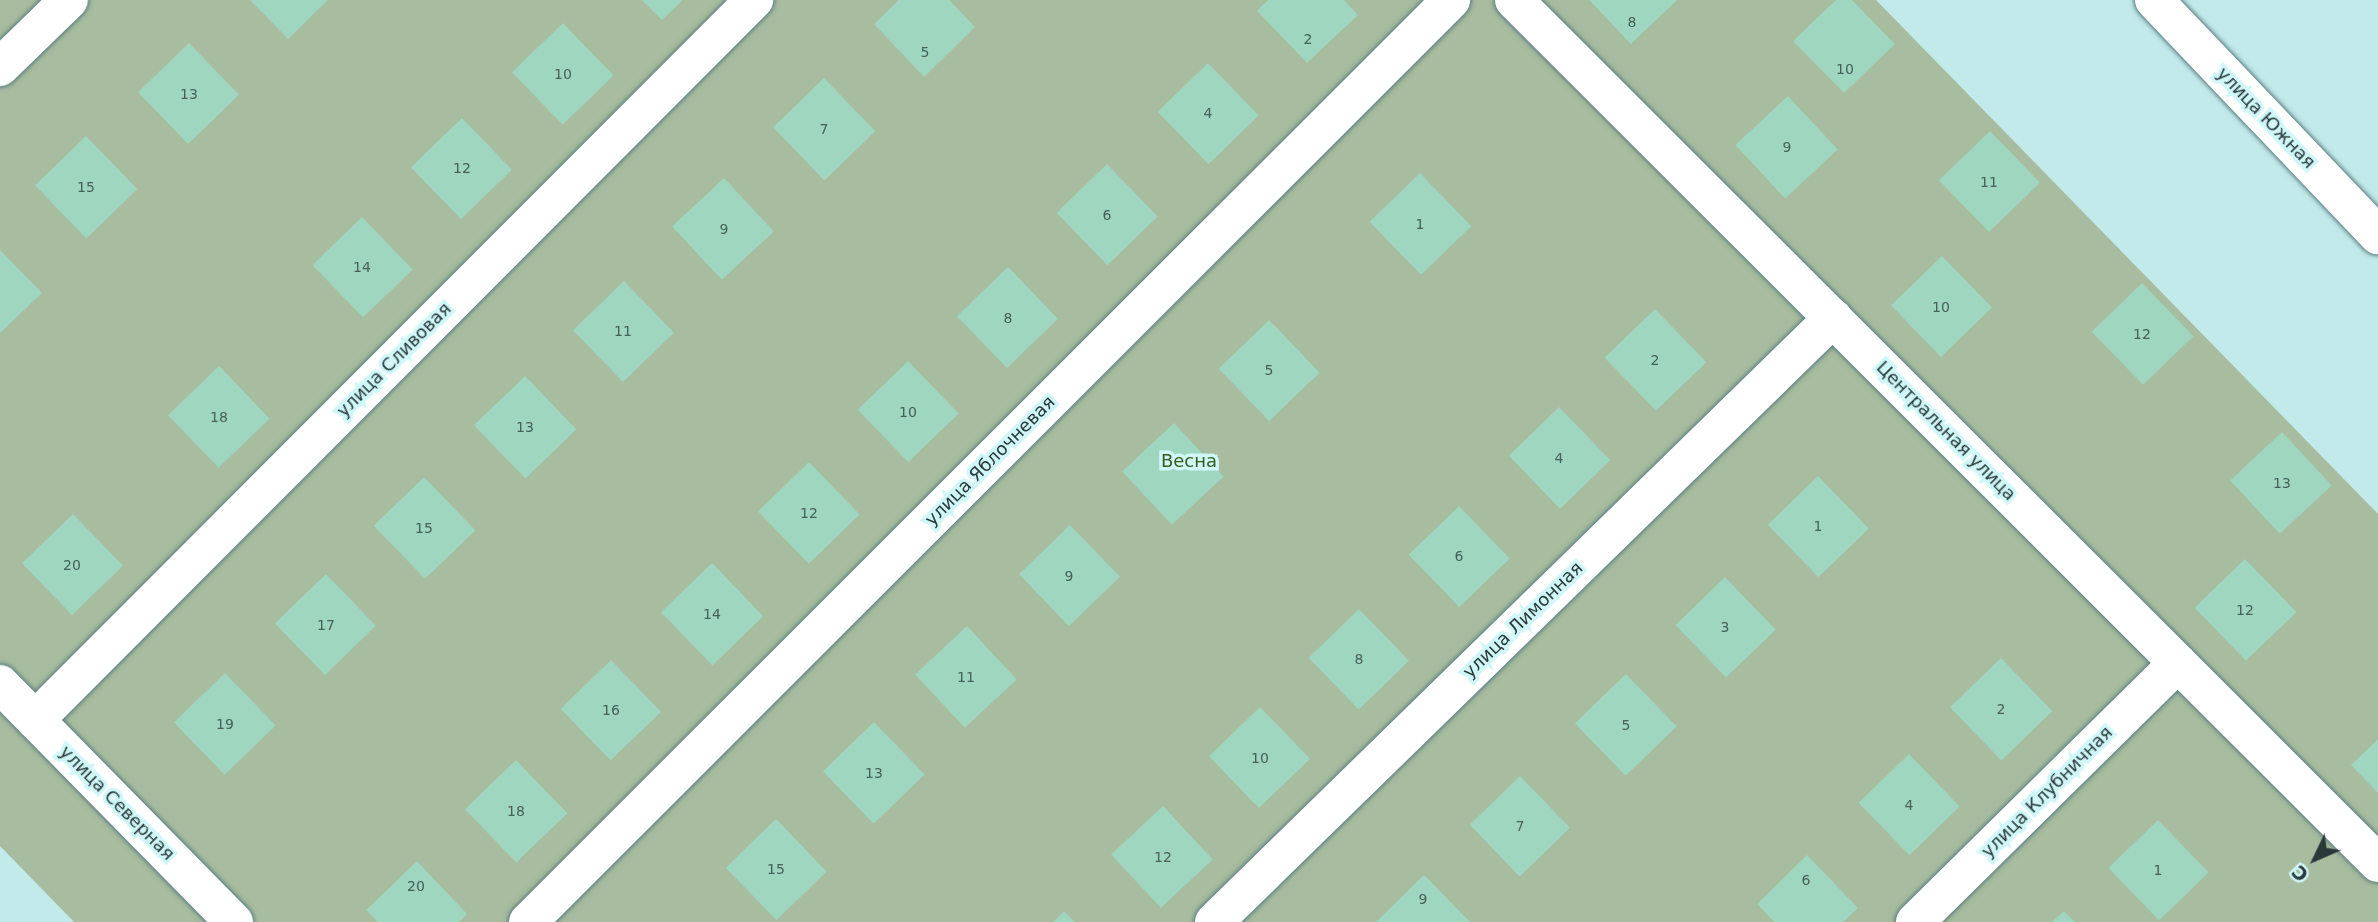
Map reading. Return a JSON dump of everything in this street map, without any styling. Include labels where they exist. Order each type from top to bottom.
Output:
[{"type":"street","points":[[0,67],[69,0]]},
{"type":"street","name":"улица Сливовая","points":[[35,720],[754,0]]},
{"type":"street","name":"улица Яблочневая","points":[[528,922],[1451,0]]},
{"type":"street","name":"Центральная улица","points":[[1514,0],[2378,863]]},
{"type":"street","name":"улица Южная","points":[[2154,0],[2378,235]]},
{"type":"street","name":"улица Лимонная","points":[[1214,922],[1833,318]]},
{"type":"street","name":"улица Клубничная","points":[[1915,922],[2178,663]]},
{"type":"street","name":"улица Северная","points":[[0,684],[234,922]]},
{"type":"green space","name":"Весна","points":[[0,0],[1876,0],[2378,514],[2378,922],[74,922],[0,846]]},
{"type":"building","points":[[250,0],[328,0],[288,39]]},
{"type":"building","points":[[642,0],[683,0],[662,20]]},
{"type":"building","points":[[899,0],[949,0],[975,27],[924,77],[874,24]]},
{"type":"building","points":[[1268,0],[1344,0],[1358,15],[1307,63],[1257,11]]},
{"type":"building","points":[[1589,0],[1677,0],[1631,44]]},
{"type":"building","points":[[1836,0],[1852,0],[1895,44],[1844,93],[1793,41]]},
{"type":"building","points":[[563,23],[614,76],[563,125],[512,72]]},
{"type":"building","points":[[189,43],[239,95],[188,144],[138,92]]},
{"type":"building","points":[[1208,63],[1259,116],[1208,164],[1158,112]]},
{"type":"building","points":[[824,78],[875,131],[824,181],[773,127]]},
{"type":"building","points":[[1788,96],[1838,149],[1785,198],[1735,145]]},
{"type":"building","points":[[462,118],[512,170],[461,219],[411,167]]},
{"type":"building","points":[[1990,131],[2040,183],[1989,232],[1939,180]]},
{"type":"building","points":[[86,136],[137,189],[86,239],[35,185]]},
{"type":"building","points":[[1107,164],[1158,217],[1107,265],[1057,213]]},
{"type":"building","points":[[1420,173],[1471,226],[1421,275],[1370,222]]},
{"type":"building","points":[[724,178],[774,231],[722,280],[672,226]]},
{"type":"building","points":[[362,217],[413,270],[363,317],[312,265]]},
{"type":"building","points":[[0,250],[42,293],[0,333]]},
{"type":"building","points":[[1942,256],[1992,308],[1941,357],[1891,305]]},
{"type":"building","points":[[1008,267],[1058,319],[1007,368],[957,316]]},
{"type":"building","points":[[624,281],[674,333],[623,382],[573,330]]},
{"type":"building","points":[[2142,283],[2193,336],[2143,385],[2092,332]]},
{"type":"building","points":[[1655,309],[1706,362],[1656,411],[1605,358]]},
{"type":"building","points":[[1269,320],[1320,373],[1269,421],[1219,369]]},
{"type":"building","points":[[908,361],[959,414],[908,462],[858,410]]},
{"type":"building","points":[[219,366],[270,419],[219,468],[168,415]]},
{"type":"building","points":[[525,376],[576,429],[525,479],[474,425]]},
{"type":"building","points":[[1559,407],[1610,460],[1560,509],[1509,456]]},
{"type":"building","points":[[1174,423],[1224,476],[1172,525],[1122,471]]},
{"type":"building","points":[[2282,432],[2332,485],[2280,534],[2230,480]]},
{"type":"building","points":[[809,462],[860,515],[809,564],[758,511]]},
{"type":"building","points":[[1818,476],[1869,529],[1818,577],[1768,525]]},
{"type":"building","points":[[424,477],[475,530],[425,579],[374,526]]},
{"type":"building","points":[[1459,506],[1510,559],[1459,607],[1409,555]]},
{"type":"building","points":[[73,514],[123,566],[72,615],[22,563]]},
{"type":"building","points":[[1070,525],[1120,577],[1069,626],[1019,574]]},
{"type":"building","points":[[2245,559],[2296,612],[2246,661],[2195,608]]},
{"type":"building","points":[[712,563],[763,616],[712,666],[661,612]]},
{"type":"building","points":[[326,574],[376,626],[325,675],[275,623]]},
{"type":"building","points":[[1725,577],[1776,630],[1726,677],[1675,625]]},
{"type":"building","points":[[1359,609],[1409,661],[1359,709],[1309,658]]},
{"type":"building","points":[[967,626],[1017,679],[965,728],[915,674]]},
{"type":"building","points":[[2001,658],[2052,711],[2001,761],[1950,707]]},
{"type":"building","points":[[611,660],[661,712],[611,760],[561,709]]},
{"type":"building","points":[[225,673],[276,726],[225,775],[174,722]]},
{"type":"building","points":[[1626,674],[1677,727],[1626,776],[1575,723]]},
{"type":"building","points":[[1260,707],[1310,759],[1259,808],[1209,756]]},
{"type":"building","points":[[874,722],[925,775],[874,824],[823,771]]},
{"type":"building","points":[[2378,739],[2378,793],[2351,765]]},
{"type":"building","points":[[1909,754],[1960,807],[1909,855],[1859,803]]},
{"type":"building","points":[[516,760],[567,813],[516,863],[465,809]]},
{"type":"building","points":[[1520,776],[1570,828],[1520,876],[1470,825]]},
{"type":"building","points":[[1163,806],[1213,859],[1161,908],[1111,854]]},
{"type":"building","points":[[776,819],[827,872],[776,920],[726,868]]},
{"type":"building","points":[[2158,820],[2209,873],[2159,920],[2108,868]]},
{"type":"building","points":[[1807,855],[1858,908],[1843,922],[1774,922],[1757,904]]},
{"type":"building","points":[[417,861],[467,914],[459,922],[378,922],[366,910]]},
{"type":"building","points":[[1424,875],[1470,922],[1376,922]]},
{"type":"building","points":[[1064,911],[1075,922],[1053,922]]},
{"type":"building","points":[[2064,911],[2075,922],[2052,922]]}]
